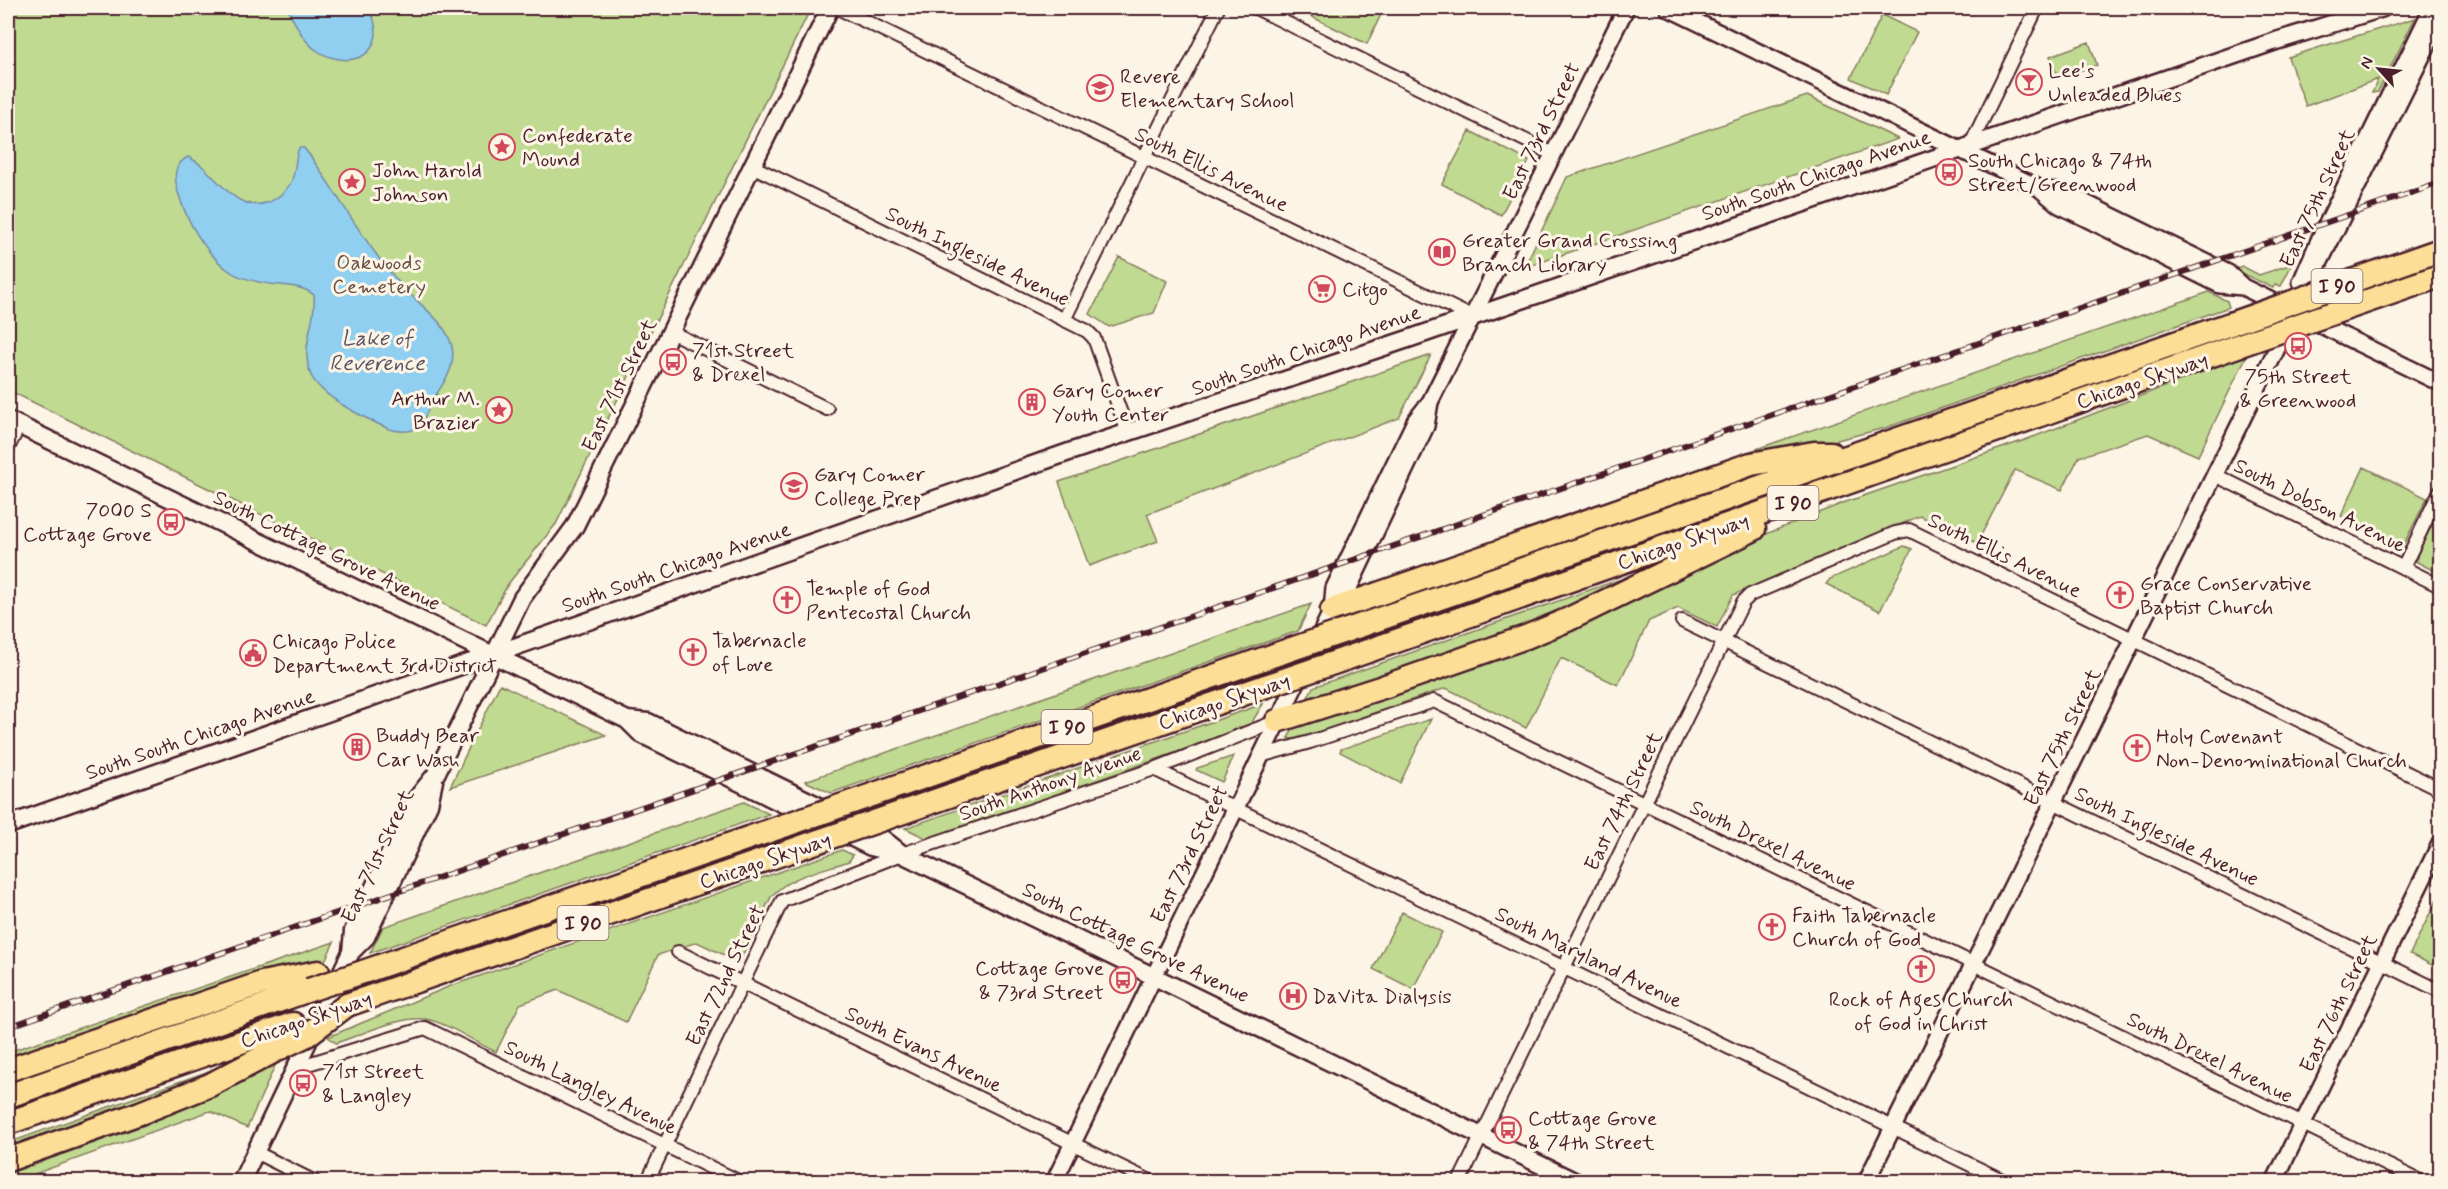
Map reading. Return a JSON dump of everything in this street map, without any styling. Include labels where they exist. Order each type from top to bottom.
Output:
[{"type":"highway","name":"Chicago Skyway","points":[[8,1096],[314,981],[363,972],[2440,250]]},
{"type":"highway","name":"Chicago Skyway","points":[[8,1123],[1791,504],[2440,276]]},
{"type":"highway","points":[[1332,610],[1751,464],[1814,453],[1851,454]]},
{"type":"highway","points":[[1277,721],[1383,687],[1526,637],[1567,620],[1676,565],[1748,533],[1791,504]]},
{"type":"highway","points":[[8,1070],[262,983],[314,981]]},
{"type":"highway","points":[[8,1160],[140,1113],[210,1085],[307,1035],[347,1005]]},
{"type":"main road","name":"East 71st Street","points":[[241,1182],[351,952],[353,931],[416,799],[436,774],[522,598],[575,526],[830,8]]},
{"type":"main road","name":"South South Chicago Avenue","points":[[8,825],[1128,433],[2276,41],[2383,8]]},
{"type":"main road","name":"South Cottage Grove Avenue","points":[[13,423],[627,720],[641,735],[871,847],[902,854],[1576,1182]]},
{"type":"street","name":"South Ellis Avenue","points":[[838,8],[1472,317]]},
{"type":"street","points":[[1064,320],[1218,8]]},
{"type":"street","points":[[1256,8],[1553,154]]},
{"type":"street","name":"East 73rd Street","points":[[1054,1182],[1332,610],[1334,588],[1415,421],[1430,402],[1626,8]]},
{"type":"street","points":[[1668,8],[1965,147],[2039,188],[2065,194],[2228,273],[2243,286],[2440,383]]},
{"type":"street","points":[[1965,147],[2037,8]]},
{"type":"street","name":"East 75th Street","points":[[2295,311],[2297,291],[2320,238],[2432,8]]},
{"type":"street","name":"East 75th Street","points":[[1866,1182],[2440,20]]},
{"type":"street","name":"South Ingleside Avenue","points":[[752,166],[1087,331],[1094,338],[1128,433]]},
{"type":"street","points":[[671,332],[827,409]]},
{"type":"street","points":[[8,448],[13,423]]},
{"type":"street","name":"South Dobson Avenue","points":[[2215,475],[2440,586]]},
{"type":"street","points":[[2403,568],[2439,495]]},
{"type":"street","name":"South Ellis Avenue","points":[[1909,530],[2440,789]]},
{"type":"street","name":"East 74th Street","points":[[1459,1182],[1743,602],[1750,596],[1895,533],[1909,530]]},
{"type":"street","name":"South Ingleside Avenue","points":[[1682,621],[2440,991]]},
{"type":"street","name":"South Drexel Avenue","points":[[1260,756],[1434,701],[2422,1182]]},
{"type":"street","name":"South Anthony Avenue","points":[[902,854],[1154,769],[1277,721]]},
{"type":"street","name":"South Maryland Avenue","points":[[1154,769],[2006,1182]]},
{"type":"street","name":"East 76th Street","points":[[2274,1182],[2440,844]]},
{"type":"street","name":"East 72nd Street","points":[[647,1182],[782,901],[902,854]]},
{"type":"street","name":"South Evans Avenue","points":[[678,952],[1152,1182]]},
{"type":"street","name":"South Langley Avenue","points":[[295,1068],[425,1028],[740,1182]]},
{"type":"street","points":[[255,1152],[315,1182]]},
{"type":"green space","name":"Oakwoods Cemetery","points":[[8,8],[811,8],[556,524],[508,584],[486,625],[8,390]]},
{"type":"green space","points":[[1294,8],[1384,8],[1367,44]]},
{"type":"green space","points":[[1882,15],[1917,32],[1886,95],[1851,78]]},
{"type":"green space","points":[[2415,18],[2378,92],[2372,93],[2378,79],[2306,106],[2288,57]]},
{"type":"green space","points":[[2089,42],[2097,65],[2058,78],[2050,56]]},
{"type":"green space","points":[[1807,96],[1898,139],[1524,268],[1567,177]]},
{"type":"green space","points":[[1470,131],[1529,161],[1501,215],[1442,184]]},
{"type":"green space","points":[[1119,257],[1167,281],[1154,313],[1109,327],[1090,314]]},
{"type":"green space","points":[[2292,264],[2281,286],[2275,284],[2273,288],[2233,269],[2242,266],[2259,275]]},
{"type":"green space","points":[[2209,292],[2227,301],[2229,307],[1885,428],[1805,448],[1367,588],[1546,522]]},
{"type":"green space","points":[[1431,355],[1399,418],[1147,514],[1158,541],[1089,566],[1059,482]]},
{"type":"green space","points":[[2247,355],[2198,456],[2148,434],[2079,457],[2062,490],[2015,470],[1977,543],[1920,516],[1733,595],[1717,627],[1678,608],[1649,621],[1618,685],[1561,658],[1526,728],[1446,688],[1295,740],[1288,738],[1295,724],[1843,503],[2025,440]]},
{"type":"green space","points":[[2364,467],[2427,498],[2403,546],[2341,516]]},
{"type":"green space","points":[[2440,509],[2440,574],[2417,562],[2417,555]]},
{"type":"green space","points":[[1904,546],[1912,549],[1880,611],[1826,584],[1830,579]]},
{"type":"green space","points":[[1621,579],[1623,586],[1580,608],[1311,702],[1307,699],[1313,687]]},
{"type":"green space","points":[[1311,604],[1298,631],[831,793],[805,781]]},
{"type":"green space","points":[[500,684],[606,735],[450,787]]},
{"type":"green space","points":[[1263,704],[1249,727],[928,839],[905,828]]},
{"type":"green space","points":[[1431,719],[1400,783],[1340,752],[1341,749]]},
{"type":"green space","points":[[1234,756],[1222,782],[1196,770],[1197,768]]},
{"type":"green space","points":[[744,802],[769,814],[370,953],[383,927]]},
{"type":"green space","points":[[842,850],[853,855],[849,861],[796,879],[771,897],[739,962],[697,942],[658,955],[626,1022],[558,990],[520,1004],[496,1052],[451,1028],[425,1019],[392,1023],[336,1043],[328,1037],[448,987]]},
{"type":"green space","points":[[2440,893],[2440,969],[2410,954]]},
{"type":"green space","points":[[1402,912],[1442,932],[1413,989],[1373,969]]},
{"type":"green space","points":[[334,942],[323,965],[8,1062],[8,1052]]},
{"type":"green space","points":[[278,1059],[247,1128],[210,1111],[34,1174],[31,1181],[8,1181],[8,1167]]},
{"type":"green space","points":[[209,1071],[212,1078],[8,1152],[8,1143]]},
{"type":"water","points":[[287,8],[370,8],[376,28],[375,39],[371,48],[358,58],[350,60],[332,58],[316,50],[307,41]]},
{"type":"water","name":"Lake of Reverence","points":[[299,148],[304,148],[311,157],[380,260],[407,291],[434,316],[449,338],[453,356],[450,371],[423,420],[411,431],[389,429],[333,399],[323,390],[310,373],[307,357],[314,295],[299,288],[255,281],[231,272],[205,247],[182,203],[175,176],[177,168],[188,157],[198,163],[235,197],[245,203],[256,205],[272,201],[288,187],[294,175]]},
{"type":"railway","points":[[8,1027],[2440,183]]},
{"type":"place","name":"Lee's Unleaded Blues","points":[[2029,82]]},
{"type":"place","name":"Revere Elementary School","points":[[1100,88]]},
{"type":"place","name":"Confederate Mound","points":[[502,147]]},
{"type":"place","name":"South Chicago & 74th Street/Greenwood","points":[[1949,172]]},
{"type":"place","name":"John Harold Johnson","points":[[352,182]]},
{"type":"place","name":"Greater Grand Crossing Branch Library","points":[[1442,252]]},
{"type":"place","name":"Citgo","points":[[1322,289]]},
{"type":"place","name":"75th Street & Greenwood","points":[[2298,346]]},
{"type":"place","name":"71st Street & Drexel","points":[[673,362]]},
{"type":"place","name":"Gary Comer Youth Center","points":[[1032,402]]},
{"type":"place","name":"Arthur M. Brazier","points":[[499,410]]},
{"type":"place","name":"Gary Comer College Prep","points":[[794,486]]},
{"type":"place","name":"7000 S Cottage Grove","points":[[171,522]]},
{"type":"place","name":"Grace Conservative Baptist Church","points":[[2120,595]]},
{"type":"place","name":"Temple of God Pentecostal Church","points":[[787,600]]},
{"type":"place","name":"Tabernacle of Love","points":[[693,652]]},
{"type":"place","name":"Chicago Police Department 3rd District","points":[[253,653]]},
{"type":"place","name":"Buddy Bear Car Wash","points":[[357,747]]},
{"type":"place","name":"Holy Covenant Non-Denominational Church","points":[[2137,748]]},
{"type":"place","name":"Faith Tabernacle Church of God","points":[[1772,927]]},
{"type":"place","name":"Rock of Ages Church of God in Christ","points":[[1921,969]]},
{"type":"place","name":"Cottage Grove & 73rd Street","points":[[1123,980]]},
{"type":"place","name":"DaVita Dialysis","points":[[1293,996]]},
{"type":"place","name":"71st Street & Langley","points":[[303,1083]]},
{"type":"place","name":"Cottage Grove & 74th Street","points":[[1508,1130]]}]
